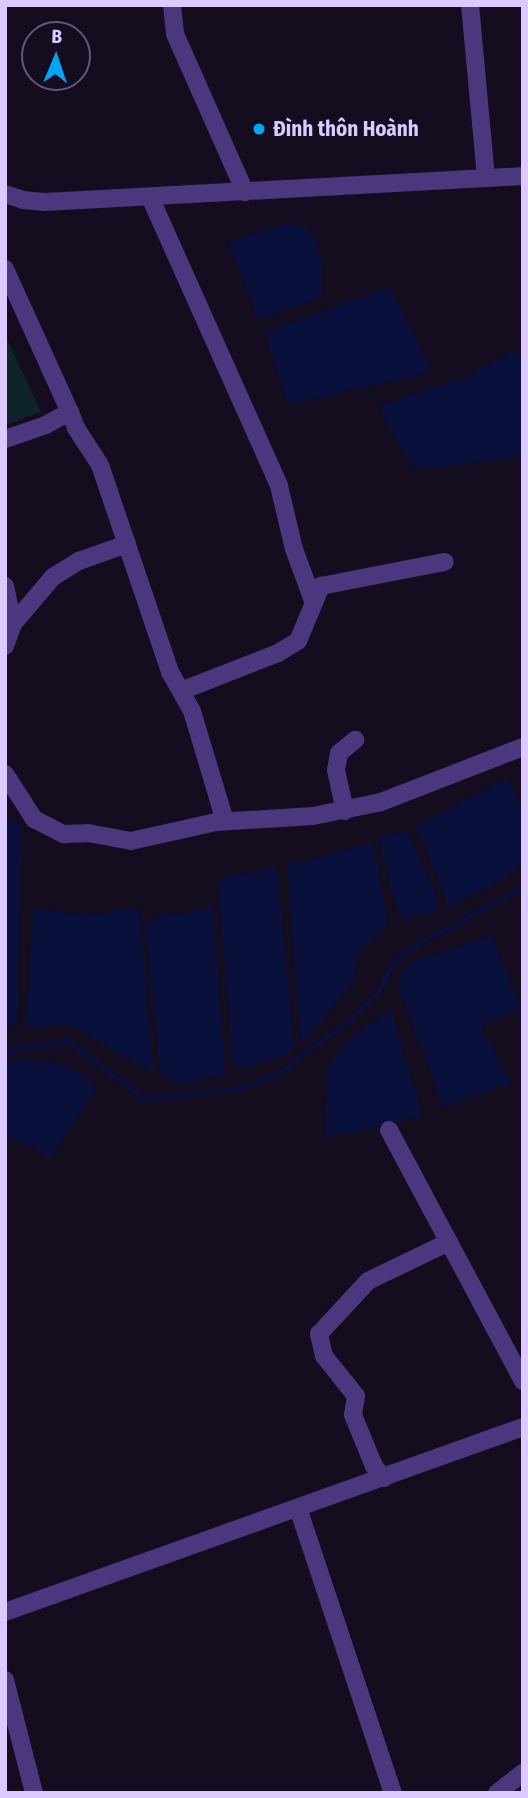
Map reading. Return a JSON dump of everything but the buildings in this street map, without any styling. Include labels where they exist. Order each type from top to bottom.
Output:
[{"type":"street","points":[[172,5],[175,34],[245,192]]},
{"type":"street","points":[[470,5],[486,178]]},
{"type":"street","points":[[5,194],[23,200],[45,202],[523,176]]},
{"type":"street","points":[[150,197],[279,486],[294,549],[313,601]]},
{"type":"street","points":[[5,269],[76,428],[100,465],[170,671],[192,711],[225,821]]},
{"type":"street","points":[[5,439],[46,425],[70,412]]},
{"type":"street","points":[[5,646],[13,624],[53,577],[79,561],[127,544]]},
{"type":"street","points":[[181,691],[278,653],[298,641],[321,586],[445,562]]},
{"type":"street","points":[[5,586],[13,624]]},
{"type":"street","points":[[345,811],[337,770],[339,752],[355,740]]},
{"type":"street","points":[[5,774],[34,819],[64,834],[88,832],[131,841],[225,821],[345,811],[381,802],[523,747]]},
{"type":"street","points":[[389,1130],[523,1381]]},
{"type":"street","points":[[384,1478],[374,1466],[353,1415],[356,1396],[324,1356],[319,1334],[368,1281],[449,1242]]},
{"type":"street","points":[[5,1612],[523,1427]]},
{"type":"street","points":[[298,1508],[393,1793]]},
{"type":"street","points":[[5,1680],[34,1793]]},
{"type":"street","points":[[497,1793],[523,1773]]},
{"type":"green space","points":[[5,335],[41,412],[5,425]]},
{"type":"shaded area","points":[[290,222],[308,229],[317,244],[322,267],[322,298],[258,320],[229,241]]},
{"type":"shaded area","points":[[390,287],[432,372],[288,405],[265,331]]},
{"type":"shaded area","points":[[511,352],[521,353],[523,358],[523,456],[422,470],[412,466],[379,409],[383,403],[468,376]]},
{"type":"shaded area","points":[[508,778],[523,810],[523,863],[494,885],[449,907],[416,826]]},
{"type":"shaded area","points":[[5,816],[22,827],[17,1024],[5,1028]]},
{"type":"shaded area","points":[[407,830],[437,897],[439,910],[404,920],[395,901],[379,839]]},
{"type":"shaded area","points":[[373,843],[388,924],[361,950],[351,986],[301,1045],[287,865]]},
{"type":"shaded area","points":[[277,867],[294,1047],[287,1054],[271,1061],[234,1069],[218,883],[222,877]]},
{"type":"shaded area","points":[[33,908],[84,915],[139,908],[154,1074],[76,1028],[63,1025],[26,1028]]},
{"type":"shaded area","points":[[213,908],[225,1075],[180,1085],[161,1076],[145,925],[160,916]]},
{"type":"shaded area","points":[[491,935],[521,1009],[481,1026],[511,1084],[444,1107],[400,992],[400,980],[404,968],[415,961]]},
{"type":"shaded area","points":[[390,1008],[423,1116],[325,1139],[328,1066],[349,1041]]},
{"type":"shaded area","points":[[5,1060],[45,1061],[65,1065],[85,1077],[96,1089],[50,1159],[34,1148],[5,1136]]},
{"type":"waterway","points":[[5,1051],[69,1041],[143,1099],[242,1088],[278,1073],[350,1020],[379,991],[393,964],[410,948],[523,887]]},
{"type":"place","name":"Đình thôn Hoành","points":[[259,129]]}]
